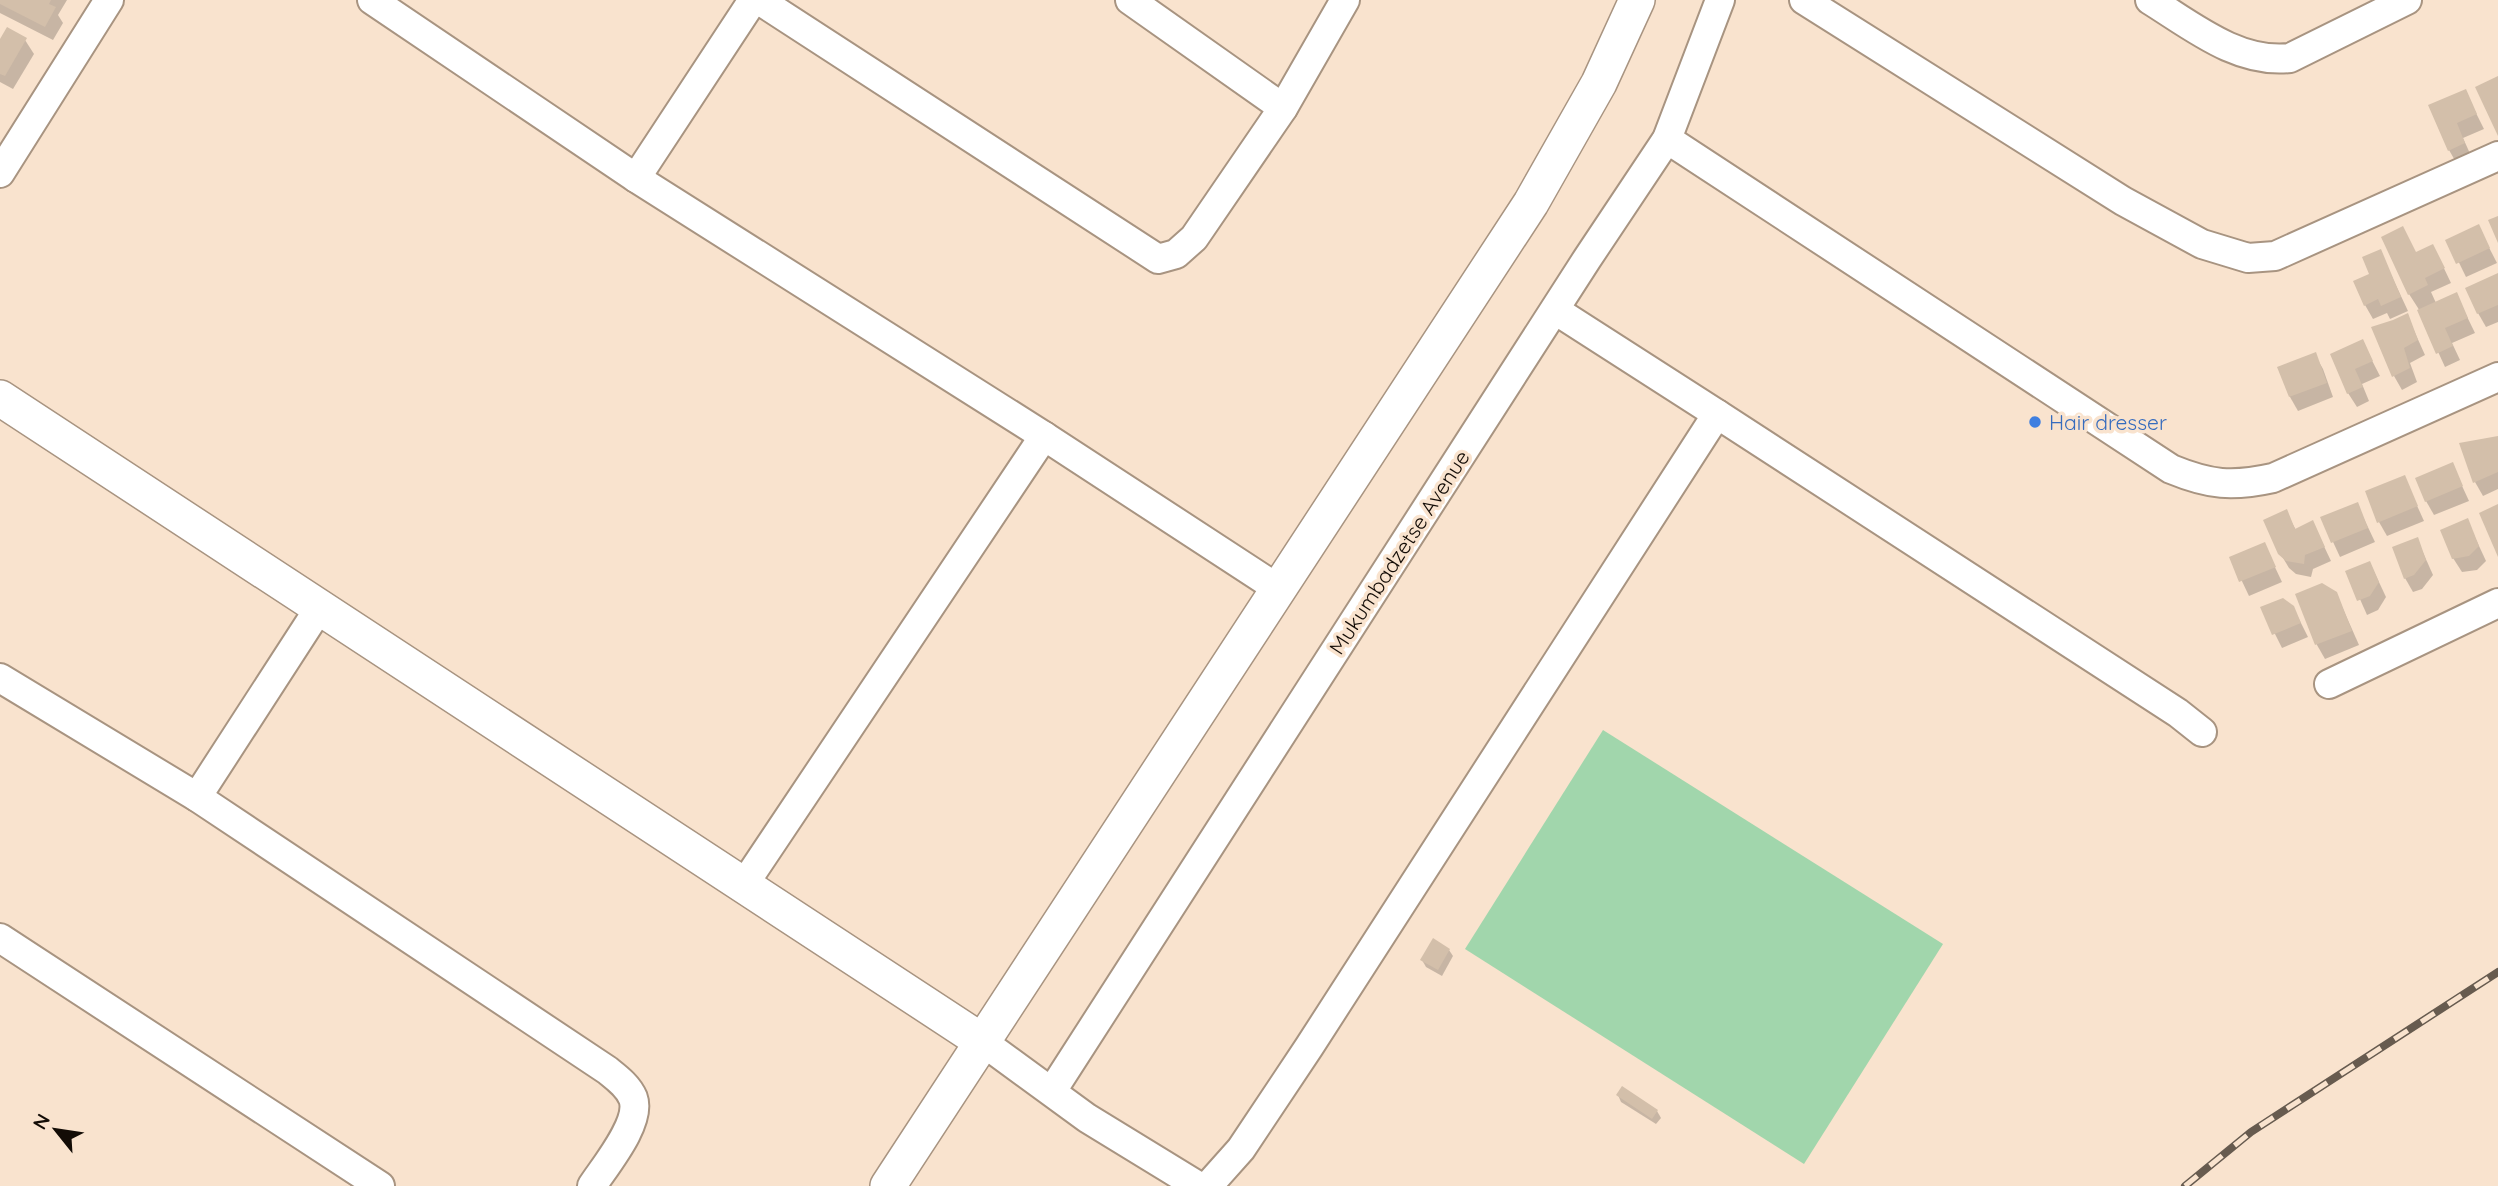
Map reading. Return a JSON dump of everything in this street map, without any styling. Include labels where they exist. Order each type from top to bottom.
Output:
[{"type":"street","points":[[0,173],[109,0]]},
{"type":"street","points":[[372,0],[636,178],[1044,436],[1277,588]]},
{"type":"street","points":[[636,178],[753,0]]},
{"type":"street","points":[[759,0],[1158,259],[1176,254],[1194,238],[1283,108],[1345,0]]},
{"type":"street","points":[[1130,0],[1283,108]]},
{"type":"street","points":[[888,1186],[1531,203],[1599,83],[1637,0]]},
{"type":"street","name":"Mukumbadzetse Avenue","points":[[1052,1091],[1667,139],[1720,0]]},
{"type":"street","points":[[1804,0],[2123,201],[2202,244],[2232,255],[2248,258],[2275,256],[2498,156]]},
{"type":"street","points":[[2150,0],[2240,52],[2278,59],[2290,58],[2407,0]]},
{"type":"street","points":[[1667,139],[2171,469],[2193,478],[2215,484],[2235,485],[2273,478],[2498,377]]},
{"type":"street","points":[[1555,310],[2178,713],[2202,732]]},
{"type":"street","points":[[0,398],[983,1042],[1087,1118],[1198,1186]]},
{"type":"street","points":[[1208,1186],[1241,1149],[1316,1036],[1717,414]]},
{"type":"street","points":[[743,886],[1044,436]]},
{"type":"street","points":[[2329,684],[2498,603]]},
{"type":"street","points":[[197,797],[320,607]]},
{"type":"street","points":[[0,678],[197,797],[607,1070],[625,1086],[635,1102],[631,1125],[592,1186]]},
{"type":"street","points":[[0,938],[380,1186]]},
{"type":"green space","points":[[1603,730],[1943,944],[1804,1164],[1465,949]]},
{"type":"building","points":[[0,0],[51,0],[49,4],[56,7],[45,27],[0,4]]},
{"type":"building","points":[[7,27],[27,38],[5,76],[0,74],[0,39]]},
{"type":"building","points":[[2498,76],[2498,136],[2475,87]]},
{"type":"building","points":[[2466,89],[2477,114],[2457,123],[2465,143],[2448,151],[2428,105]]},
{"type":"building","points":[[2498,216],[2498,243],[2488,220]]},
{"type":"building","points":[[2479,224],[2490,248],[2456,264],[2445,240]]},
{"type":"building","points":[[2403,226],[2416,252],[2433,244],[2445,268],[2425,278],[2428,285],[2408,295],[2381,237]]},
{"type":"building","points":[[2381,249],[2401,297],[2381,306],[2378,299],[2364,306],[2353,281],[2369,274],[2362,257]]},
{"type":"building","points":[[2498,273],[2498,305],[2477,314],[2465,288]]},
{"type":"building","points":[[2457,292],[2468,318],[2445,328],[2453,346],[2436,354],[2417,310]]},
{"type":"building","points":[[2408,313],[2418,340],[2404,348],[2410,368],[2392,377],[2371,327]]},
{"type":"building","points":[[2363,339],[2373,361],[2355,369],[2363,387],[2347,394],[2330,354]]},
{"type":"building","points":[[2316,352],[2327,383],[2289,397],[2277,367]]},
{"type":"building","points":[[2498,436],[2498,472],[2473,483],[2459,443]]},
{"type":"building","points":[[2453,462],[2463,486],[2425,502],[2415,478]]},
{"type":"building","points":[[2405,475],[2418,506],[2377,523],[2365,491]]},
{"type":"building","points":[[2358,502],[2368,528],[2331,543],[2320,517]]},
{"type":"building","points":[[2498,504],[2498,557],[2479,513]]},
{"type":"building","points":[[2287,509],[2295,529],[2313,520],[2325,547],[2305,555],[2304,564],[2286,561],[2278,554],[2263,520]]},
{"type":"building","points":[[2468,518],[2479,546],[2469,556],[2452,559],[2440,530]]},
{"type":"building","points":[[2418,537],[2426,560],[2414,575],[2404,579],[2392,547]]},
{"type":"building","points":[[2265,542],[2276,567],[2239,582],[2229,557]]},
{"type":"building","points":[[2370,561],[2379,582],[2370,596],[2357,601],[2345,571]]},
{"type":"building","points":[[2322,583],[2337,592],[2352,631],[2315,645],[2295,594]]},
{"type":"building","points":[[2283,598],[2294,606],[2301,623],[2272,635],[2260,607]]},
{"type":"building","points":[[1433,938],[1450,949],[1438,970],[1420,960]]},
{"type":"building","points":[[1622,1086],[1658,1110],[1652,1119],[1616,1095]]},
{"type":"railway","points":[[2185,1186],[2251,1132],[2498,972]]},
{"type":"place","name":"Hair dresser","points":[[2035,422]]}]
